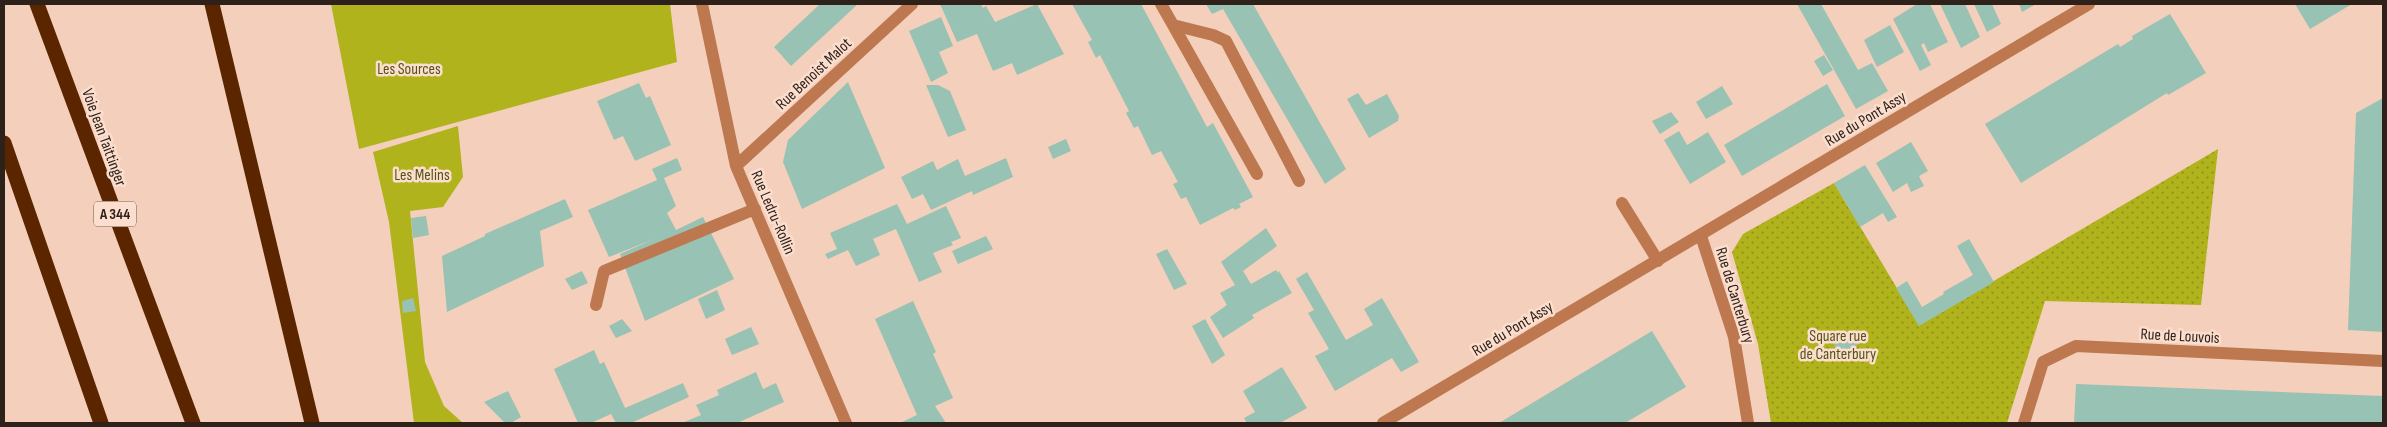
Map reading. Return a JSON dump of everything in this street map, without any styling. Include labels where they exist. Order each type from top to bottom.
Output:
[{"type":"highway","name":"Voie Jean Taittinger","points":[[37,4],[193,423]]},
{"type":"highway","points":[[212,4],[312,423]]},
{"type":"highway","points":[[4,143],[101,423]]},
{"type":"street","name":"Rue Ledru-Rollin","points":[[702,4],[736,166],[846,423]]},
{"type":"street","name":"Rue Benoist Malot","points":[[736,166],[912,4]]},
{"type":"street","points":[[1161,4],[1257,174]]},
{"type":"street","name":"Rue du Pont Assy","points":[[1383,423],[1701,236],[2088,4]]},
{"type":"street","points":[[1173,25],[1213,35],[1226,41],[1299,181]]},
{"type":"street","points":[[1622,203],[1658,261]]},
{"type":"street","points":[[596,305],[604,271],[755,209]]},
{"type":"street","name":"Rue de Canterbury","points":[[1701,236],[1734,337],[1748,423]]},
{"type":"street","name":"Rue de Louvois","points":[[2024,423],[2043,362],[2076,346],[2383,361]]},
{"type":"green space","name":"Les Sources","points":[[331,4],[670,4],[677,62],[359,149]]},
{"type":"green space","name":"Les Melins","points":[[458,126],[463,177],[443,207],[410,211],[425,362],[444,406],[463,423],[414,423],[389,222],[373,152]]},
{"type":"green space","name":"Square rue de Canterbury","points":[[2218,149],[2201,305],[2045,301],[2007,423],[1771,423],[1758,344],[1732,252],[1743,234],[1834,183],[1919,325]]},
{"type":"building","points":[[820,4],[858,4],[791,66],[774,47]]},
{"type":"building","points":[[940,4],[981,4],[983,8],[986,6],[995,22],[1037,4],[1064,54],[1017,75],[1012,63],[993,71],[977,34],[957,42]]},
{"type":"building","points":[[1072,4],[1141,4],[1207,127],[1213,123],[1253,197],[1239,204],[1241,207],[1235,210],[1233,208],[1200,225],[1186,197],[1181,199],[1173,184],[1178,182],[1161,151],[1152,155],[1138,126],[1134,128],[1126,113],[1129,111],[1100,55],[1096,58],[1088,42],[1092,40]]},
{"type":"building","points":[[1206,4],[1253,4],[1346,169],[1325,184],[1223,9],[1212,14]]},
{"type":"building","points":[[1797,4],[1821,4],[1858,70],[1872,63],[1888,91],[1856,109]]},
{"type":"building","points":[[1917,4],[1930,4],[1948,42],[1928,52],[1924,43],[1921,45],[1931,65],[1920,71],[1893,19]]},
{"type":"building","points":[[1940,4],[1965,4],[1980,37],[1961,48]]},
{"type":"building","points":[[1974,4],[1992,4],[2001,24],[1987,32]]},
{"type":"building","points":[[2019,4],[2036,4],[2022,12]]},
{"type":"building","points":[[2295,4],[2352,4],[2310,29]]},
{"type":"building","points":[[2170,14],[2206,73],[2168,95],[2167,93],[2021,183],[1985,124],[2118,44],[2120,47],[2133,39],[2132,36]]},
{"type":"building","points":[[941,17],[953,46],[939,52],[948,73],[931,82],[909,31]]},
{"type":"building","points":[[1890,25],[1904,52],[1877,67],[1864,40]]},
{"type":"building","points":[[1824,55],[1833,70],[1823,76],[1814,61]]},
{"type":"building","points":[[848,82],[885,168],[802,209],[783,162],[788,140]]},
{"type":"building","points":[[639,83],[646,98],[650,96],[671,145],[635,161],[623,136],[614,140],[597,101]]},
{"type":"building","points":[[1827,84],[1845,116],[1742,176],[1724,145]]},
{"type":"building","points":[[926,85],[938,85],[950,91],[966,130],[948,137]]},
{"type":"building","points":[[1722,86],[1733,104],[1706,119],[1696,102]]},
{"type":"building","points":[[1358,93],[1366,105],[1387,94],[1399,116],[1398,121],[1369,138],[1347,99]]},
{"type":"building","points":[[2383,98],[2383,332],[2348,330],[2356,113]]},
{"type":"building","points":[[1671,112],[1679,122],[1660,134],[1652,121]]},
{"type":"building","points":[[1679,131],[1687,145],[1708,132],[1726,162],[1690,184],[1664,140]]},
{"type":"building","points":[[1066,139],[1071,151],[1053,159],[1048,147]]},
{"type":"building","points":[[1911,142],[1928,171],[1919,176],[1924,186],[1911,192],[1907,183],[1893,192],[1876,163]]},
{"type":"building","points":[[677,158],[682,170],[664,178],[676,206],[667,213],[676,230],[703,217],[734,279],[645,321],[620,254],[654,239],[609,257],[588,210],[657,180],[652,169]]},
{"type":"building","points":[[1006,158],[1013,177],[973,195],[972,191],[931,210],[923,194],[912,199],[901,177],[933,161],[937,170],[958,159],[965,176]]},
{"type":"building","points":[[1865,165],[1897,217],[1888,222],[1883,213],[1860,227],[1834,183]]},
{"type":"building","points":[[565,199],[573,217],[540,231],[544,266],[447,312],[442,256],[485,236],[485,234]]},
{"type":"building","points":[[897,204],[907,224],[946,206],[961,238],[951,242],[953,245],[933,253],[942,272],[919,282],[896,229],[873,239],[880,255],[856,266],[848,250],[828,259],[825,254],[837,249],[830,233]]},
{"type":"building","points":[[426,216],[429,235],[413,238],[411,218]]},
{"type":"building","points":[[1266,228],[1277,246],[1243,271],[1251,284],[1276,270],[1278,273],[1279,271],[1292,293],[1252,315],[1254,318],[1223,338],[1210,317],[1227,305],[1220,293],[1235,285],[1221,262]]},
{"type":"building","points":[[986,236],[993,249],[958,264],[952,251]]},
{"type":"building","points":[[1969,239],[1994,282],[1919,326],[1896,288],[1907,281],[1922,307],[1944,294],[1943,292],[1973,275],[1957,246]]},
{"type":"building","points":[[1167,249],[1187,284],[1174,290],[1156,254]]},
{"type":"building","points":[[582,271],[588,283],[572,290],[565,279]]},
{"type":"building","points":[[1307,272],[1346,340],[1373,325],[1364,309],[1382,298],[1419,362],[1401,372],[1392,358],[1335,391],[1315,356],[1329,349],[1308,313],[1314,310],[1296,279]]},
{"type":"building","points":[[717,290],[725,310],[706,319],[698,299]]},
{"type":"building","points":[[413,298],[416,311],[403,313],[402,301]]},
{"type":"building","points":[[913,301],[936,352],[933,354],[953,398],[935,406],[946,423],[900,423],[917,415],[875,319]]},
{"type":"building","points":[[622,319],[632,331],[616,338],[609,326]]},
{"type":"building","points":[[1205,319],[1225,355],[1212,364],[1192,326]]},
{"type":"building","points":[[751,327],[759,344],[732,355],[725,339]]},
{"type":"building","points":[[1652,331],[1686,387],[1625,423],[1499,423]]},
{"type":"building","points":[[1854,335],[1858,345],[1837,352],[1833,342]]},
{"type":"building","points":[[594,350],[600,364],[604,362],[625,408],[683,383],[689,397],[631,423],[616,423],[611,414],[591,423],[578,423],[554,369]]},
{"type":"building","points":[[1282,367],[1307,408],[1280,423],[1247,423],[1244,418],[1255,412],[1243,391]]},
{"type":"building","points":[[756,372],[763,389],[776,383],[784,402],[737,423],[682,423],[701,415],[696,405],[719,395],[717,390]]},
{"type":"building","points":[[2076,384],[2383,396],[2383,423],[2074,423]]},
{"type":"building","points":[[508,391],[521,417],[511,423],[505,423],[484,402]]}]
